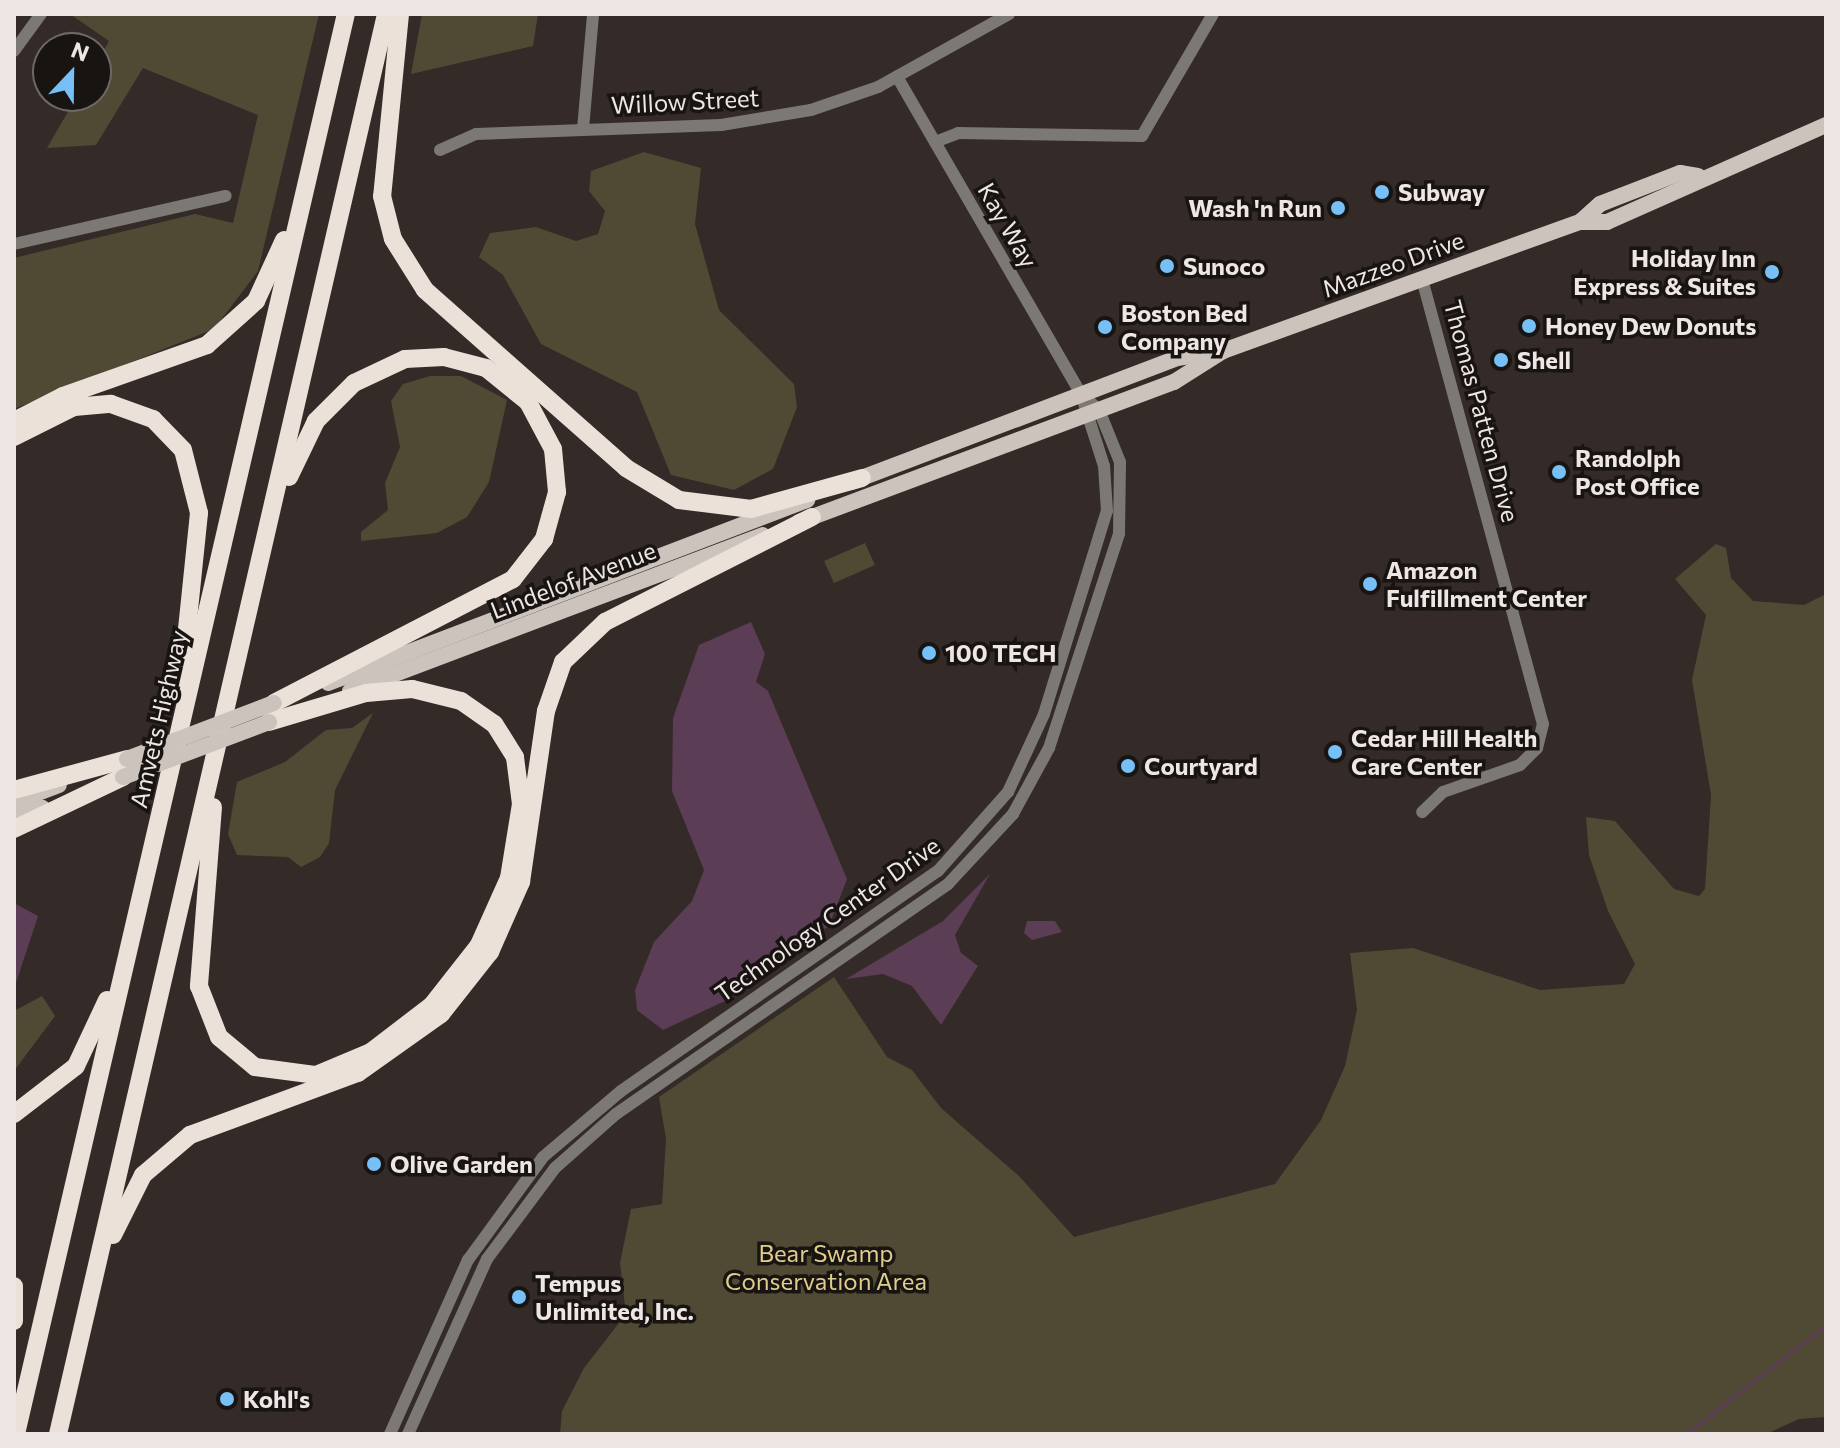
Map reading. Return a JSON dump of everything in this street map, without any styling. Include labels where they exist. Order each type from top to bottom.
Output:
[{"type":"highway","name":"Amvets Highway","points":[[16,1434],[346,14]]},
{"type":"highway","points":[[58,1434],[386,14]]},
{"type":"highway","points":[[400,14],[382,196],[393,239],[425,290],[626,468],[679,500],[751,509],[862,478]]},
{"type":"highway","points":[[14,421],[63,396],[191,353],[245,314],[276,262],[328,92]]},
{"type":"highway","points":[[253,595],[307,436],[338,396],[371,373],[405,359],[461,360],[508,382],[543,423],[555,457],[556,500],[525,567],[436,624],[274,703]]},
{"type":"highway","points":[[14,437],[74,407],[111,404],[164,427],[190,464],[199,513],[171,772]]},
{"type":"highway","points":[[77,1353],[114,1232],[135,1188],[161,1156],[206,1127],[378,1063],[433,1022],[478,970],[521,882],[550,689],[576,645],[612,618],[812,517]]},
{"type":"highway","points":[[226,708],[201,994],[219,1037],[236,1054],[262,1070],[301,1077],[332,1070],[390,1040],[468,962],[509,878],[522,788],[504,736],[477,710],[444,695],[366,693],[269,722]]},
{"type":"highway","points":[[14,790],[125,768]]},
{"type":"highway","points":[[14,829],[125,768]]},
{"type":"highway","points":[[14,1114],[59,1085],[85,1053],[148,868]]},
{"type":"highway","points":[[14,1286],[14,1321]]},
{"type":"main road","name":"Mazzeo Drive","points":[[1136,373],[1223,351],[1580,222],[1600,204],[1680,173],[1698,176],[1826,125]]},
{"type":"main road","name":"Mazzeo Drive","points":[[1150,391],[1223,351]]},
{"type":"main road","name":"Lindelof Avenue","points":[[14,818],[274,703],[1136,373]]},
{"type":"main road","name":"Lindelof Avenue","points":[[14,802],[269,722],[1150,391]]},
{"type":"street","points":[[14,51],[41,14]]},
{"type":"street","points":[[583,129],[593,14]]},
{"type":"street","name":"Willow Street","points":[[440,150],[468,135],[783,116],[897,77],[1009,14]]},
{"type":"street","points":[[935,142],[958,133],[1142,136],[1213,14]]},
{"type":"street","name":"Kay Way","points":[[897,77],[1081,394]]},
{"type":"street","points":[[14,244],[226,196]]},
{"type":"street","name":"Thomas Patten Drive","points":[[1422,279],[1543,724],[1537,748],[1520,765],[1443,792],[1422,812]]},
{"type":"street","name":"Technology Center Drive","points":[[408,1434],[487,1259],[568,1156],[948,884],[1013,814],[1049,748],[1119,534],[1123,477],[1081,394]]},
{"type":"street","name":"Technology Center Drive","points":[[390,1434],[468,1260],[543,1157],[613,1096],[938,871],[1000,804],[1039,728],[1104,523],[1107,479],[1091,413]]},
{"type":"green space","points":[[70,14],[319,14],[258,271],[214,329],[14,409],[14,258],[195,214],[233,223],[258,115],[143,68],[96,145],[47,148],[68,112],[112,112],[112,32],[96,32]]},
{"type":"green space","points":[[422,14],[538,14],[533,46],[411,74]]},
{"type":"green space","points":[[644,152],[701,168],[695,224],[719,310],[794,384],[797,407],[773,469],[734,490],[671,475],[637,392],[541,344],[503,275],[479,257],[490,233],[536,227],[576,241],[598,234],[605,211],[589,191],[591,171]]},
{"type":"green space","points":[[430,376],[461,376],[507,400],[489,482],[467,517],[437,533],[361,541],[361,532],[388,510],[385,483],[400,447],[391,401],[403,384]]},
{"type":"green space","points":[[865,543],[875,565],[834,583],[824,561]]},
{"type":"green space","name":"Bear Swamp Conservation Area","points":[[1716,544],[1726,548],[1731,578],[1753,601],[1804,605],[1826,594],[1826,1417],[1799,1419],[1766,1434],[560,1434],[562,1411],[584,1368],[626,1314],[620,1263],[631,1209],[662,1204],[666,1139],[659,1097],[834,977],[887,1057],[912,1070],[941,1108],[1019,1176],[1074,1237],[1275,1184],[1321,1120],[1345,1066],[1357,1010],[1350,953],[1413,948],[1540,990],[1624,984],[1635,964],[1608,911],[1589,855],[1586,817],[1615,821],[1674,889],[1699,896],[1705,889],[1711,795],[1692,680],[1706,615],[1675,579]]},
{"type":"green space","points":[[373,713],[335,790],[329,843],[320,857],[301,867],[288,857],[237,855],[228,834],[237,782],[285,762],[326,730],[352,728]]},
{"type":"green space","points":[[42,996],[55,1016],[14,1071],[14,1011]]},
{"type":"shaded area","points":[[751,622],[765,654],[756,682],[768,691],[847,879],[829,926],[755,975],[740,994],[663,1030],[637,1010],[635,990],[654,942],[692,901],[704,870],[672,791],[673,718],[699,645]]},
{"type":"shaded area","points":[[990,874],[955,935],[961,953],[978,966],[941,1025],[912,986],[883,974],[846,979],[943,921]]},
{"type":"shaded area","points":[[14,903],[38,916],[14,989]]},
{"type":"shaded area","points":[[1027,921],[1055,921],[1062,932],[1032,940],[1024,933]]},
{"type":"waterway","points":[[1686,1434],[1826,1325]]},
{"type":"place","name":"Subway","points":[[1382,192]]},
{"type":"place","name":"Wash 'n Run","points":[[1338,208]]},
{"type":"place","name":"Sunoco","points":[[1167,266]]},
{"type":"place","name":"Holiday Inn Express & Suites","points":[[1772,272]]},
{"type":"place","name":"Honey Dew Donuts","points":[[1529,326]]},
{"type":"place","name":"Boston Bed Company","points":[[1105,327]]},
{"type":"place","name":"Shell","points":[[1501,360]]},
{"type":"place","name":"Randolph Post Office","points":[[1559,472]]},
{"type":"place","name":"Amazon Fulfillment Center","points":[[1370,584]]},
{"type":"place","name":"100 TECH","points":[[929,653]]},
{"type":"place","name":"Cedar Hill Health Care Center","points":[[1335,752]]},
{"type":"place","name":"Courtyard","points":[[1128,766]]},
{"type":"place","name":"Olive Garden","points":[[374,1164]]},
{"type":"place","name":"Tempus Unlimited, Inc.","points":[[519,1297]]},
{"type":"place","name":"Kohl's","points":[[227,1399]]}]
